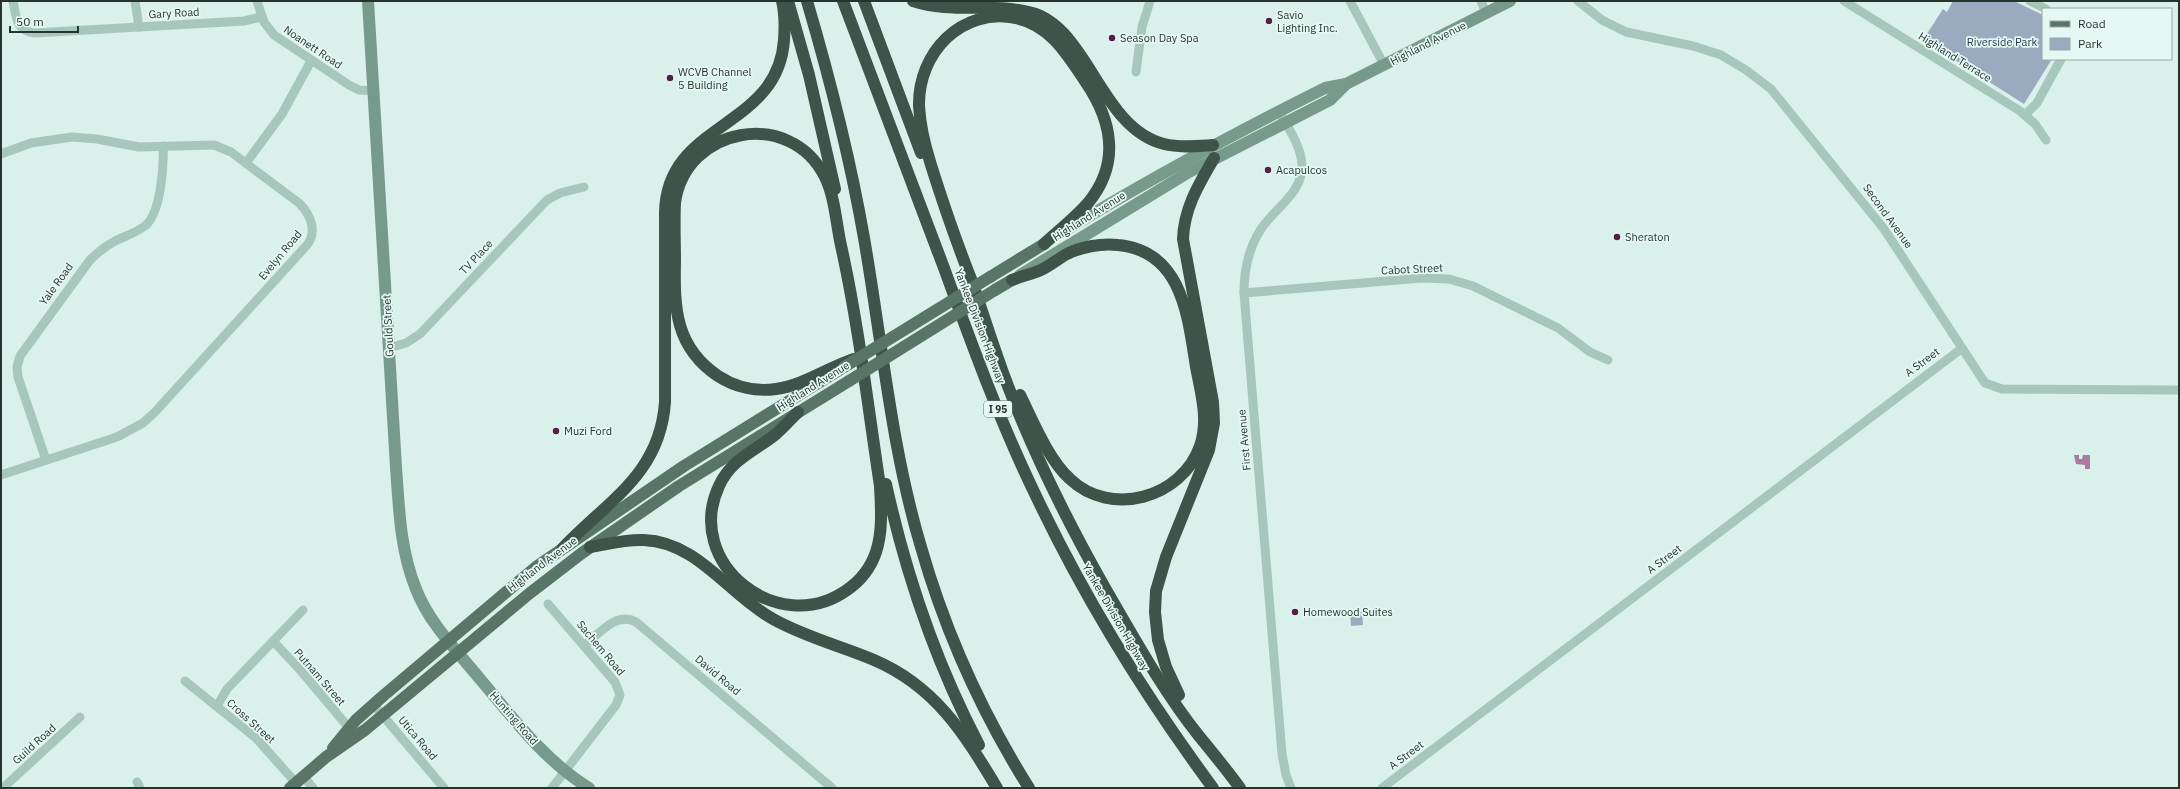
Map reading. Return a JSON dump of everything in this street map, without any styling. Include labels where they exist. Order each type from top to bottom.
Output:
[{"type":"highway","points":[[562,549],[585,525],[632,482],[653,451],[662,422],[665,402],[665,213],[668,187],[676,168],[692,148],[754,102],[770,84],[778,70],[783,49],[784,22],[782,1]]},
{"type":"highway","points":[[788,1],[812,87],[830,164],[846,249],[847,271]]},
{"type":"highway","points":[[807,1],[831,87],[850,169],[868,260],[895,434],[904,482],[920,546],[943,614],[963,663],[1004,745],[1028,788]]},
{"type":"highway","name":"Yankee Division Highway","points":[[843,1],[979,363],[1035,495],[1065,554],[1112,639],[1156,708],[1213,788]]},
{"type":"highway","points":[[864,1],[985,317],[1038,430],[1062,471],[1076,484],[1092,493],[1104,497],[1125,500],[1139,498],[1167,487],[1178,479],[1192,463],[1198,451],[1203,434],[1204,410],[1185,305],[1178,286],[1167,272],[1155,260],[1139,250],[1109,244],[1074,251],[1042,269],[1012,280]]},
{"type":"highway","points":[[913,1],[944,7],[1003,5],[1019,7],[1035,13],[1050,21],[1064,33],[1117,110],[1137,131],[1166,144],[1186,146],[1213,145]]},
{"type":"highway","points":[[939,195],[928,154],[920,110],[921,83],[930,58],[946,37],[960,27],[975,21],[1006,16],[1033,24],[1052,36],[1066,53],[1101,106],[1109,135],[1108,160],[1096,191],[1081,210],[1044,244]]},
{"type":"highway","points":[[798,412],[777,433],[744,454],[729,469],[717,491],[711,519],[713,539],[718,551],[724,564],[737,579],[751,591],[768,600],[794,606],[823,602],[844,592],[865,572],[876,553],[880,528],[881,497],[868,401],[847,271],[827,182],[816,163],[792,143],[766,134],[748,134],[731,137],[702,152],[685,174],[675,203],[675,300],[681,330],[695,355],[707,368],[727,382],[758,390],[773,390],[791,386],[843,365]]},
{"type":"highway","points":[[1214,158],[1190,201],[1183,239],[1212,402],[1214,433],[1207,457],[1163,564],[1156,591],[1155,612],[1158,640],[1168,673],[1182,701],[1215,754]]},
{"type":"highway","points":[[985,317],[994,348],[1028,431],[1088,557],[1128,627],[1163,683],[1199,735],[1240,788]]},
{"type":"highway","points":[[868,401],[894,520],[918,602],[957,701],[1003,788]]},
{"type":"highway","points":[[590,547],[638,540],[656,542],[675,547],[697,560],[756,608],[774,620],[795,630],[871,658],[896,671],[924,691],[952,719],[997,788]]},
{"type":"main road","name":"Gould Street","points":[[368,1],[399,506],[405,551],[412,578],[421,602],[448,640]]},
{"type":"main road","name":"Highland Avenue","points":[[326,757],[349,728],[373,704],[516,583],[562,549],[679,469],[843,365],[860,358],[1134,188],[1278,111],[1325,88],[1346,84],[1510,1]]},
{"type":"main road","name":"Highland Avenue","points":[[296,783],[326,757],[366,730],[539,586],[590,547],[674,489],[1149,196],[1214,158],[1330,100],[1346,84]]},
{"type":"main road","name":"Hunting Road","points":[[448,640],[534,742],[565,772],[589,788]]},
{"type":"street","name":"Gary Road","points":[[14,1],[18,23],[23,30],[30,33],[244,21],[261,17]]},
{"type":"street","points":[[135,1],[139,27]]},
{"type":"street","name":"Noanett Road","points":[[257,1],[261,17],[274,35],[311,61],[355,88],[374,91]]},
{"type":"street","points":[[1136,72],[1142,27],[1150,1]]},
{"type":"street","points":[[1350,1],[1384,65]]},
{"type":"street","points":[[1481,1],[1486,13]]},
{"type":"street","name":"Second Avenue","points":[[1578,1],[1602,20],[1626,32],[1693,46],[1721,55],[1746,70],[1771,89],[1884,229],[1982,380],[1997,388],[2179,390]]},
{"type":"street","name":"Highland Terrace","points":[[1844,1],[2025,115],[2035,124],[2046,140]]},
{"type":"street","points":[[2030,1],[2044,8]]},
{"type":"street","points":[[2025,115],[2037,103],[2060,60]]},
{"type":"street","points":[[246,163],[285,110],[311,61]]},
{"type":"street","name":"First Avenue","points":[[1278,111],[1299,151],[1302,172],[1292,194],[1265,224],[1253,244],[1246,264],[1244,293],[1282,750],[1284,768],[1291,788]]},
{"type":"street","name":"Evelyn Road","points":[[1,154],[30,143],[72,137],[89,138],[139,146],[214,145],[227,149],[305,210],[312,226],[309,242],[146,420],[117,437],[1,475]]},
{"type":"street","name":"Yale Road","points":[[46,460],[19,381],[17,367],[20,356],[90,260],[104,247],[140,229],[151,219],[157,203],[163,165],[163,146]]},
{"type":"street","name":"TV Place","points":[[389,348],[406,343],[420,334],[547,200],[560,193],[584,187]]},
{"type":"street","name":"Cabot Street","points":[[1244,293],[1422,278],[1453,280],[1473,286],[1558,328],[1590,352],[1608,360]]},
{"type":"street","name":"A Street","points":[[1382,788],[1961,349]]},
{"type":"street","name":"Sachem Road","points":[[548,604],[615,682],[618,688],[619,699],[552,788]]},
{"type":"street","points":[[217,706],[227,688],[303,610]]},
{"type":"street","name":"David Road","points":[[584,646],[616,620],[624,618],[636,622],[832,788]]},
{"type":"street","name":"Putnam Street","points":[[273,641],[302,672],[349,728]]},
{"type":"street","name":"Cross Street","points":[[186,681],[256,738],[296,783],[313,788]]},
{"type":"street","name":"Utica Road","points":[[373,704],[444,788]]},
{"type":"street","name":"Guild Road","points":[[3,788],[80,717]]},
{"type":"green space","name":"Riverside Park","points":[[1953,1],[2014,1],[2042,15],[2042,60],[2051,60],[2024,104],[1923,40],[1943,9],[1947,12]]},
{"type":"green space","points":[[1362,612],[1363,625],[1351,626],[1350,613]]},
{"type":"shaded area","points":[[2074,455],[2079,455],[2079,459],[2082,459],[2083,455],[2090,455],[2090,469],[2085,469],[2085,465],[2076,464]]},
{"type":"place","name":"Savio Lighting Inc.","points":[[1269,21]]},
{"type":"place","name":"Season Day Spa","points":[[1112,38]]},
{"type":"place","name":"WCVB Channel 5 Building","points":[[670,78]]},
{"type":"place","name":"Acapulcos","points":[[1268,170]]},
{"type":"place","name":"Sheraton","points":[[1617,237]]},
{"type":"place","name":"Muzi Ford","points":[[556,431]]},
{"type":"place","name":"Homewood Suites","points":[[1295,612]]}]
